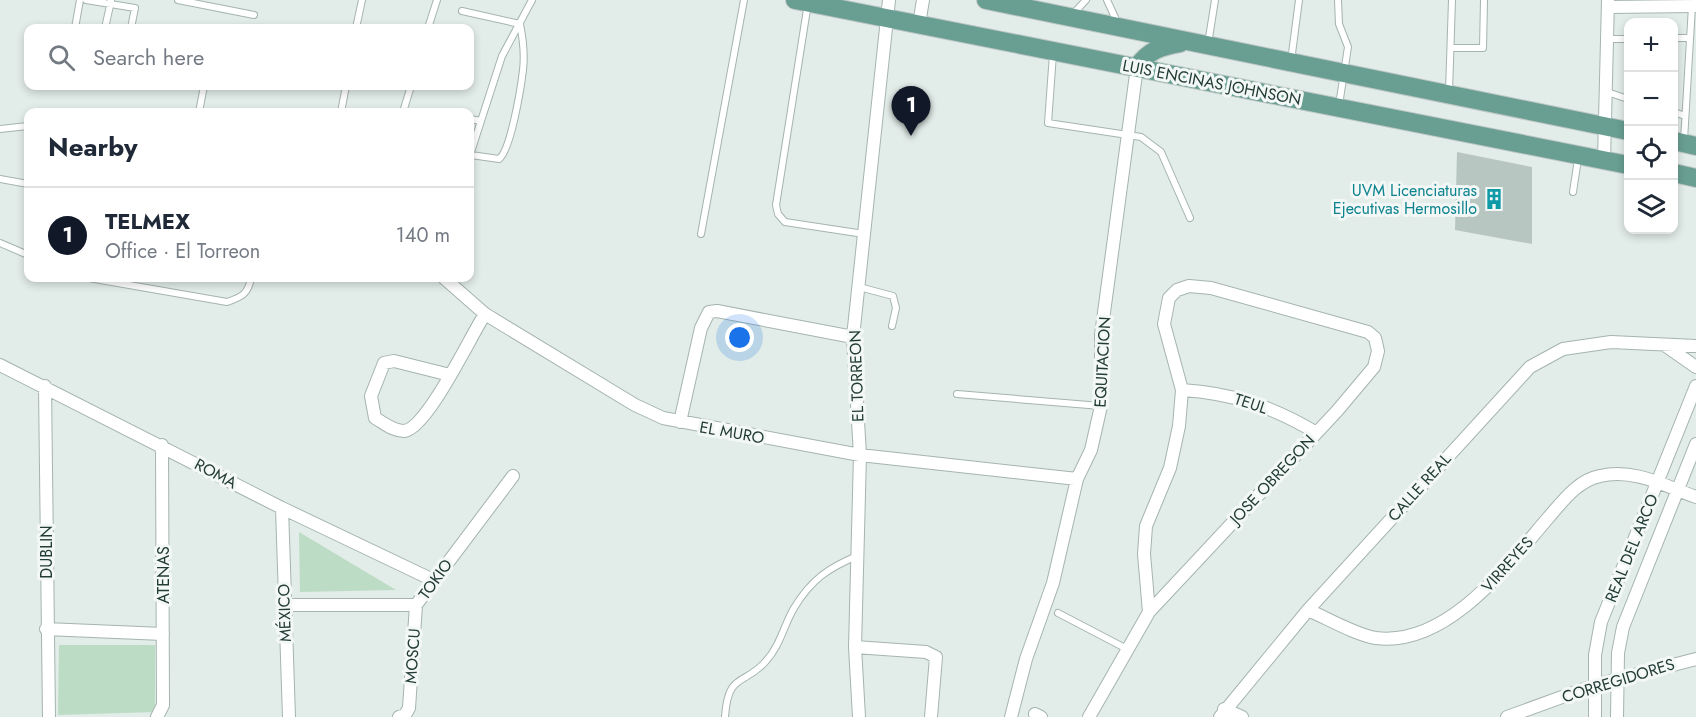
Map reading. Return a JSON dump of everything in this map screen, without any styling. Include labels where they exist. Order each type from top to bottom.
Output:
[{"type":"main road","points":[[986,0],[1624,129]]},
{"type":"main road","name":"LUIS ENCINAS JOHNSON","points":[[801,1],[1624,164]]},
{"type":"main road","points":[[1137,67],[1145,55],[1166,45],[1188,42]]},
{"type":"main road","points":[[1678,174],[1696,178]]},
{"type":"street","name":"EL TORREON","points":[[859,717],[855,647],[860,455],[853,337],[889,0]]},
{"type":"street","points":[[919,24],[923,0]]},
{"type":"street","points":[[1604,160],[1608,3],[1694,6]]},
{"type":"street","name":"EQUITACION","points":[[1011,717],[1026,659],[1053,583],[1077,479],[1091,450],[1101,406],[1101,335],[1137,67]]},
{"type":"street","name":"EL MURO","points":[[449,282],[485,314],[635,405],[680,422],[860,455],[1077,479]]},
{"type":"street","name":"JOSE OBREGON","points":[[1089,717],[1149,612],[1374,367],[1378,351],[1375,338],[1368,332],[1354,327],[1211,288],[1189,286],[1177,290],[1169,298],[1164,324],[1182,390]]},
{"type":"street","points":[[680,422],[704,319],[709,312],[717,310],[853,337]]},
{"type":"street","points":[[450,375],[394,361],[384,363],[371,396],[375,418],[393,429],[406,431],[415,426],[438,397],[485,314]]},
{"type":"street","name":"CALLE REAL","points":[[1222,713],[1308,610],[1530,367],[1563,349],[1611,342],[1696,346]]},
{"type":"street","points":[[1666,346],[1696,367]]},
{"type":"street","name":"ROMA","points":[[0,365],[162,445],[282,508],[433,580]]},
{"type":"street","name":"DUBLIN","points":[[45,386],[46,629],[49,717]]},
{"type":"street","name":"REAL DEL ARCO","points":[[1595,717],[1595,655],[1601,622],[1696,386]]},
{"type":"street","points":[[1149,612],[1144,554],[1146,526],[1170,468],[1179,426],[1182,390]]},
{"type":"street","name":"TEUL","points":[[1182,390],[1217,392],[1261,404],[1315,432]]},
{"type":"street","name":"REAL DEL ARCO","points":[[1617,717],[1617,679],[1623,627],[1696,444]]},
{"type":"street","name":"ATENAS","points":[[157,717],[163,705],[162,445]]},
{"type":"street","name":"VIRREYES","points":[[1308,610],[1374,638],[1403,637],[1437,625],[1477,597],[1573,490],[1599,476],[1632,474],[1696,497]]},
{"type":"street","name":"TOKIO","points":[[284,605],[416,605],[513,476]]},
{"type":"street","name":"MÉXICO","points":[[282,508],[289,717]]},
{"type":"street","name":"MOSCU","points":[[399,717],[409,708],[416,605]]},
{"type":"street","points":[[46,629],[163,634]]},
{"type":"street","points":[[855,647],[926,652],[936,657],[932,717]]},
{"type":"street","name":"CORREGIDORES","points":[[1507,717],[1595,685],[1696,659]]},
{"type":"street","name":"ATENAS","points":[[163,705],[169,717]]},
{"type":"street","points":[[1222,713],[1242,717]]},
{"type":"lane","points":[[76,24],[80,0]]},
{"type":"lane","points":[[86,0],[111,2],[135,8],[132,24]]},
{"type":"lane","points":[[178,0],[205,3],[254,15]]},
{"type":"lane","points":[[357,24],[362,0]]},
{"type":"lane","points":[[429,24],[437,0]]},
{"type":"lane","points":[[474,143],[502,56],[532,0]]},
{"type":"lane","points":[[701,234],[744,0]]},
{"type":"lane","points":[[1070,17],[1086,0]]},
{"type":"lane","points":[[1107,0],[1120,28]]},
{"type":"lane","points":[[1208,45],[1215,0]]},
{"type":"lane","points":[[1291,61],[1299,0]]},
{"type":"lane","points":[[1338,0],[1339,24],[1348,47],[1339,107]]},
{"type":"lane","points":[[1449,93],[1452,0]]},
{"type":"lane","points":[[1451,48],[1483,48],[1484,0]]},
{"type":"lane","points":[[801,1],[776,205],[778,214],[785,222],[864,234]]},
{"type":"lane","points":[[106,24],[111,2]]},
{"type":"lane","points":[[1684,143],[1694,6]]},
{"type":"lane","points":[[462,11],[520,24]]},
{"type":"lane","points":[[474,156],[492,160],[499,159],[507,148],[523,70],[524,43],[520,24]]},
{"type":"lane","points":[[1678,38],[1690,38]]},
{"type":"lane","points":[[1607,39],[1624,39]]},
{"type":"lane","points":[[1053,51],[1048,123],[1141,137],[1161,152],[1190,218]]},
{"type":"lane","points":[[200,108],[203,90]]},
{"type":"lane","points":[[342,108],[345,90]]},
{"type":"lane","points":[[404,108],[410,90]]},
{"type":"lane","points":[[1606,92],[1624,97]]},
{"type":"lane","points":[[1678,113],[1685,116]]},
{"type":"lane","points":[[474,120],[481,122]]},
{"type":"lane","points":[[0,129],[24,126]]},
{"type":"lane","points":[[1573,192],[1579,155]]},
{"type":"lane","points":[[0,179],[24,183]]},
{"type":"lane","points":[[0,243],[24,253]]},
{"type":"lane","points":[[112,282],[227,302],[241,298],[249,290],[250,282]]},
{"type":"lane","points":[[858,287],[893,296],[896,308],[892,326]]},
{"type":"lane","points":[[957,394],[1101,406]]},
{"type":"lane","points":[[725,717],[727,699],[737,681],[765,663],[778,644],[794,608],[812,584],[828,568],[857,556]]},
{"type":"lane","points":[[1058,614],[1126,649]]},
{"type":"green space","points":[[299,532],[396,590],[300,592]]},
{"type":"green space","points":[[59,645],[155,645],[155,712],[58,715]]},
{"type":"building","name":"UVM Licenciaturas Ejecutivas Hermosillo","points":[[1457,152],[1532,167],[1532,244],[1455,230]]},
{"type":"place","name":"TELMEX","points":[[911,136]]},
{"type":"place","name":"UVM Licenciaturas Ejecutivas Hermosillo","points":[[1494,199]]}]
